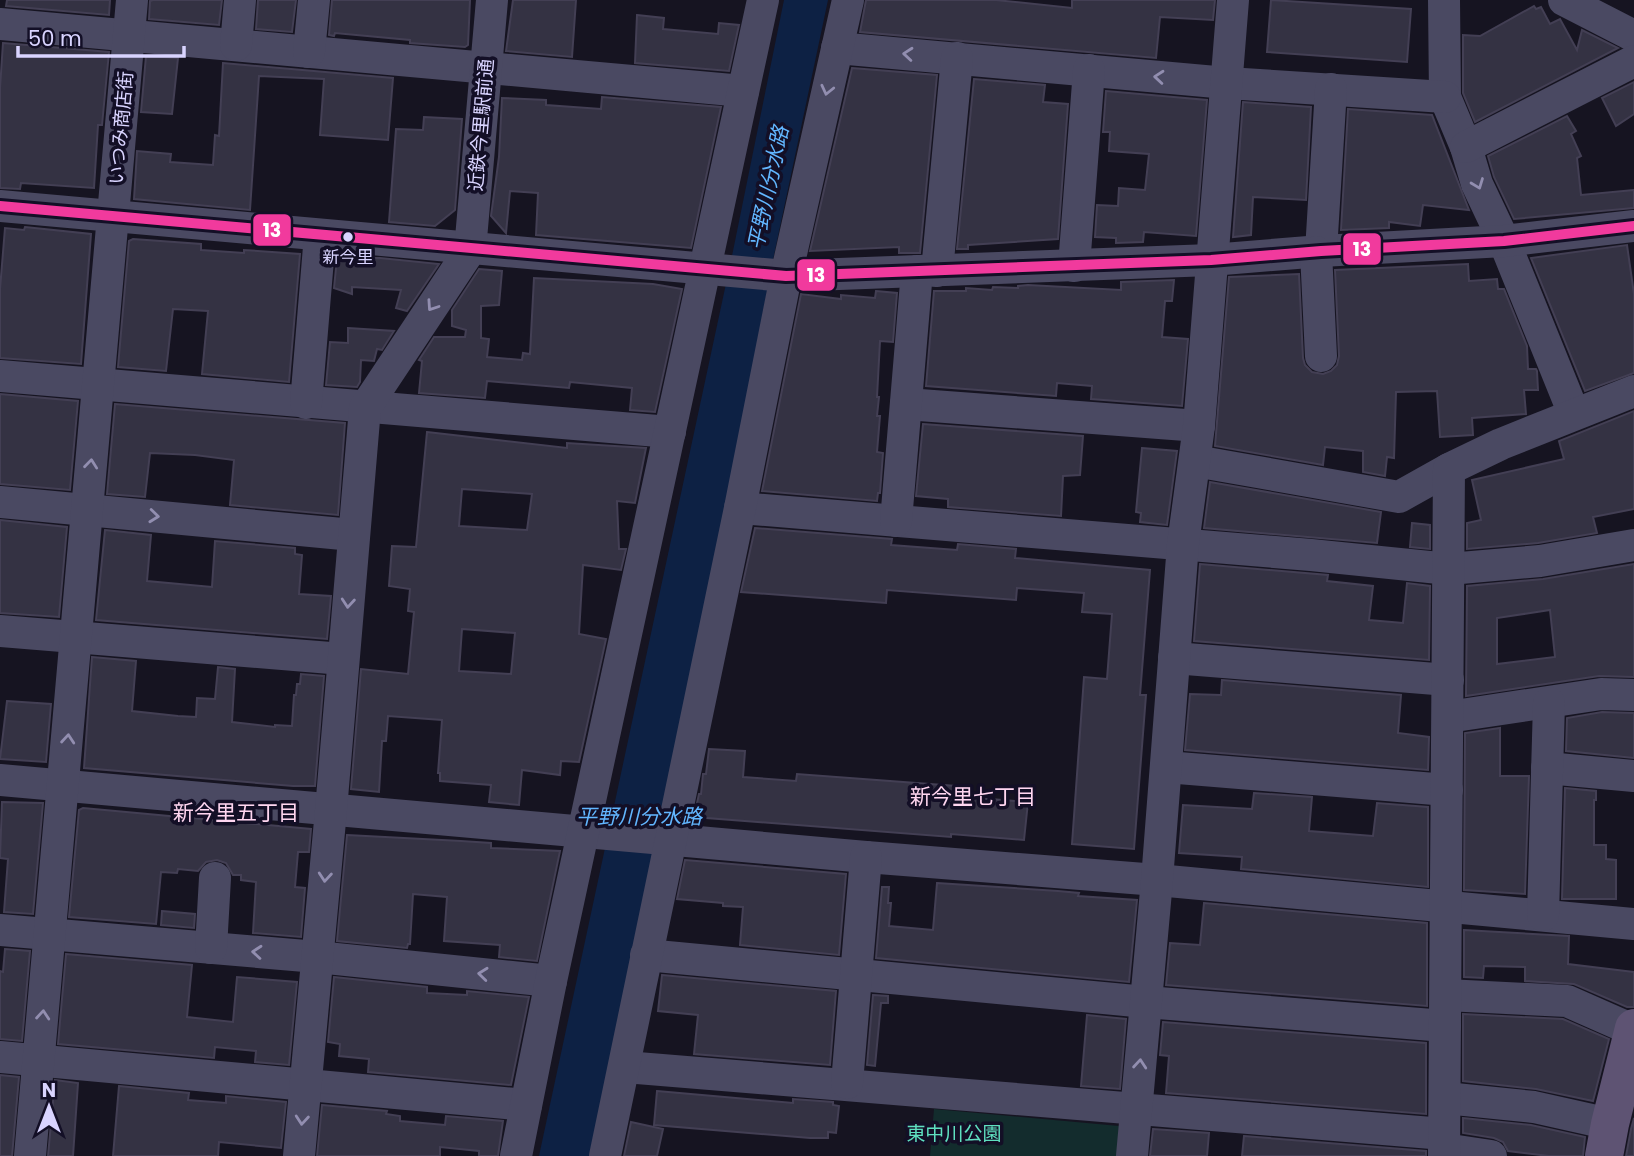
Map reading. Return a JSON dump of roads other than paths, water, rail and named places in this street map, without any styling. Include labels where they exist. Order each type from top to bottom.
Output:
[{"type":"main road","points":[[1607,1140],[1626,1089],[1633,1029]]},
{"type":"street","name":"いつみ商店街","points":[[30,1156],[132,0]]},
{"type":"street","points":[[236,45],[240,0]]},
{"type":"street","points":[[309,52],[313,0]]},
{"type":"street","name":"近鉄今里駅前通","points":[[470,250],[492,0]]},
{"type":"street","points":[[516,1156],[551,981],[763,0]]},
{"type":"street","points":[[604,1156],[625,1067],[786,276],[848,0]]},
{"type":"street","points":[[1132,1156],[1183,544],[1199,426],[1233,0]]},
{"type":"street","points":[[1444,0],[1445,97],[1466,147],[1477,184],[1504,242],[1574,414]]},
{"type":"street","points":[[1564,0],[1634,36]]},
{"type":"street","points":[[0,24],[743,91]]},
{"type":"street","points":[[837,48],[1227,83],[1445,97]]},
{"type":"street","points":[[896,521],[906,404],[957,58]]},
{"type":"street","points":[[1466,147],[1634,61]]},
{"type":"street","points":[[1074,265],[1089,70]]},
{"type":"street","points":[[1321,356],[1319,252],[1331,89]]},
{"type":"street","points":[[0,206],[470,250],[786,276],[1211,260],[1504,242],[1634,226]]},
{"type":"street","points":[[306,403],[320,235]]},
{"type":"street","points":[[299,1156],[365,408],[470,250]]},
{"type":"street","points":[[0,376],[670,432]]},
{"type":"street","points":[[1195,461],[1399,497],[1449,469],[1574,414],[1634,391]]},
{"type":"street","points":[[906,404],[1199,426]]},
{"type":"street","points":[[1444,1146],[1449,469]]},
{"type":"street","points":[[0,502],[353,535]]},
{"type":"street","points":[[740,508],[1183,544],[1448,569],[1540,561],[1634,545]]},
{"type":"street","points":[[0,631],[344,659]]},
{"type":"street","points":[[1174,658],[1448,680]]},
{"type":"street","points":[[1448,716],[1601,694],[1634,695]]},
{"type":"street","points":[[1543,915],[1549,703]]},
{"type":"street","points":[[1166,767],[1447,789]]},
{"type":"street","points":[[1547,768],[1634,776]]},
{"type":"street","points":[[0,780],[1634,924]]},
{"type":"street","points":[[847,1083],[866,857]]},
{"type":"street","points":[[211,948],[215,878]]},
{"type":"street","points":[[0,930],[317,957],[551,981]]},
{"type":"street","points":[[646,955],[1146,1002],[1446,1011],[1567,1002],[1633,1029]]},
{"type":"street","points":[[0,1057],[526,1105]]},
{"type":"street","points":[[625,1067],[1136,1107],[1309,1125],[1491,1156]]},
{"type":"street","points":[[1445,1098],[1534,1107],[1607,1140]]},
{"type":"water","name":"平野川分水路","points":[[784,0],[828,0],[774,255],[666,820],[589,1156],[539,1156],[733,251]]},
{"type":"place","name":"新今里","points":[[348,237]]},
{"type":"district","name":"新今里七丁目","points":[[973,796]]},
{"type":"district","name":"新今里五丁目","points":[[236,812]]},
{"type":"park label","name":"東中川公園","points":[[954,1133]]}]
